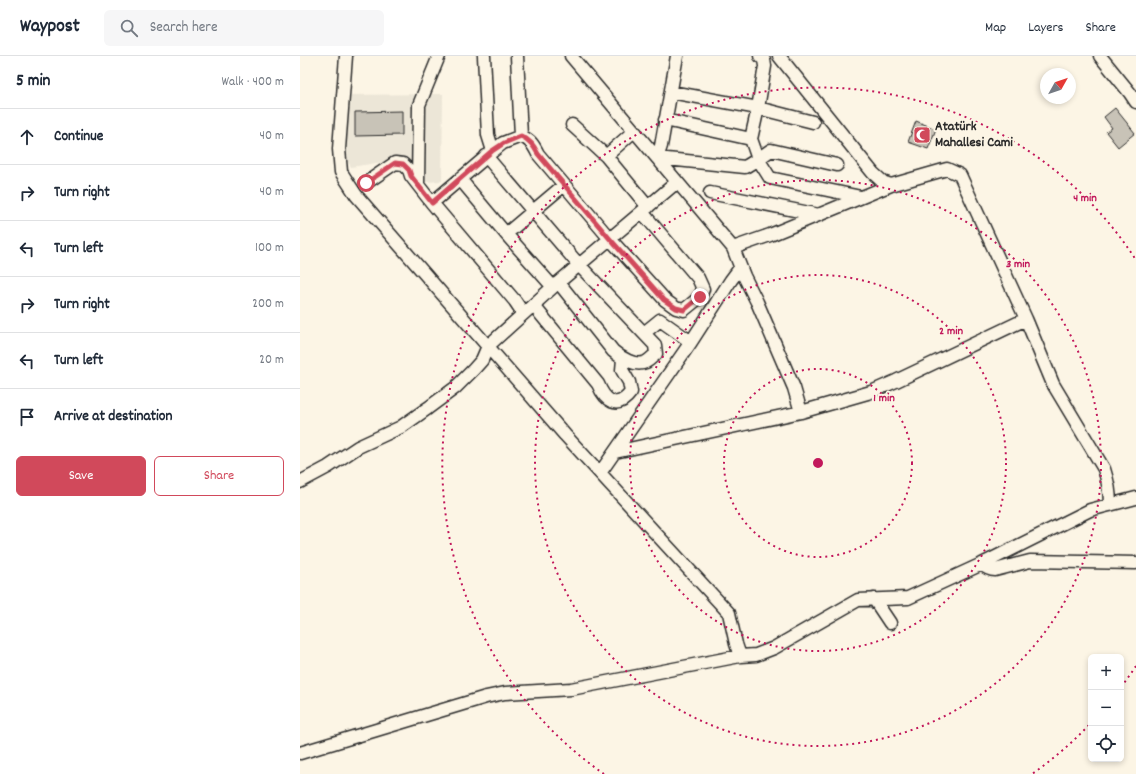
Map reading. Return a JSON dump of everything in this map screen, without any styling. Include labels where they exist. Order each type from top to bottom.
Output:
[{"type":"street","points":[[346,56],[338,148],[341,172],[356,195],[565,435],[729,613],[740,656]]},
{"type":"street","points":[[418,185],[419,105],[438,56]]},
{"type":"street","points":[[484,56],[489,154],[533,211],[579,265],[655,346],[656,354],[670,372]]},
{"type":"street","points":[[517,56],[521,136]]},
{"type":"street","points":[[571,56],[733,248],[740,268],[757,302],[791,381],[801,412]]},
{"type":"street","points":[[657,158],[661,146],[677,56]]},
{"type":"street","points":[[760,56],[764,60],[766,66],[751,139],[758,159],[770,178],[861,197]]},
{"type":"street","points":[[779,56],[872,173],[883,182],[891,185]]},
{"type":"street","points":[[1100,56],[1136,102]]},
{"type":"street","points":[[671,92],[758,108],[813,122]]},
{"type":"street","points":[[665,120],[751,139]]},
{"type":"street","points":[[432,203],[504,143],[521,136],[526,138],[532,142],[538,154],[664,300],[676,308],[684,310],[700,297],[703,289],[698,278],[645,210],[606,156],[572,125]]},
{"type":"street","points":[[606,156],[634,131]]},
{"type":"street","points":[[657,158],[745,167],[771,150],[837,165]]},
{"type":"street","points":[[366,183],[395,163],[403,164],[409,170],[411,176],[432,203],[515,301],[523,313]]},
{"type":"street","points":[[733,248],[770,235],[891,185],[925,174],[947,169],[960,175],[1054,384],[1104,469],[1108,480],[1110,505]]},
{"type":"street","points":[[460,179],[506,234],[556,285],[613,351],[623,359],[633,363],[645,363],[656,354]]},
{"type":"street","points":[[300,482],[328,467],[358,447],[401,426],[455,388],[482,360],[488,346],[523,313],[677,182]]},
{"type":"street","points":[[506,234],[564,184]]},
{"type":"street","points":[[710,193],[819,215]]},
{"type":"street","points":[[600,473],[691,342],[740,268]]},
{"type":"street","points":[[533,305],[598,384],[606,399],[612,402],[619,402],[626,398],[631,392],[629,382],[622,370],[623,359]]},
{"type":"street","points":[[644,333],[660,320],[664,312],[671,305]]},
{"type":"street","points":[[615,452],[801,412],[871,392],[1026,319]]},
{"type":"street","points":[[660,320],[691,342]]},
{"type":"street","points":[[300,753],[486,697],[571,688],[740,656],[756,655],[774,648],[858,600],[908,598],[982,564],[1090,510],[1136,498]]},
{"type":"street","points":[[982,564],[990,570],[995,570],[1030,561],[1136,562]]},
{"type":"street","points":[[874,599],[890,623]]},
{"type":"shaded area","points":[[443,94],[442,181],[425,182],[408,158],[351,167],[342,151],[344,95]]},
{"type":"building","points":[[1115,108],[1135,133],[1118,147],[1106,132],[1112,128],[1104,117]]},
{"type":"building","points":[[402,111],[402,135],[355,136],[355,112]]},
{"type":"building","name":"Atatürk Mahallesi Cami","points":[[916,121],[936,129],[928,149],[908,142]]},
{"type":"place","name":"Atatürk Mahallesi Cami","points":[[922,135]]},
{"type":"route","points":[[366,183],[395,163],[403,164],[409,170],[411,176],[432,203],[492,151],[504,143],[521,136],[532,142],[538,154],[664,300],[676,308],[684,310],[700,297]]}]
